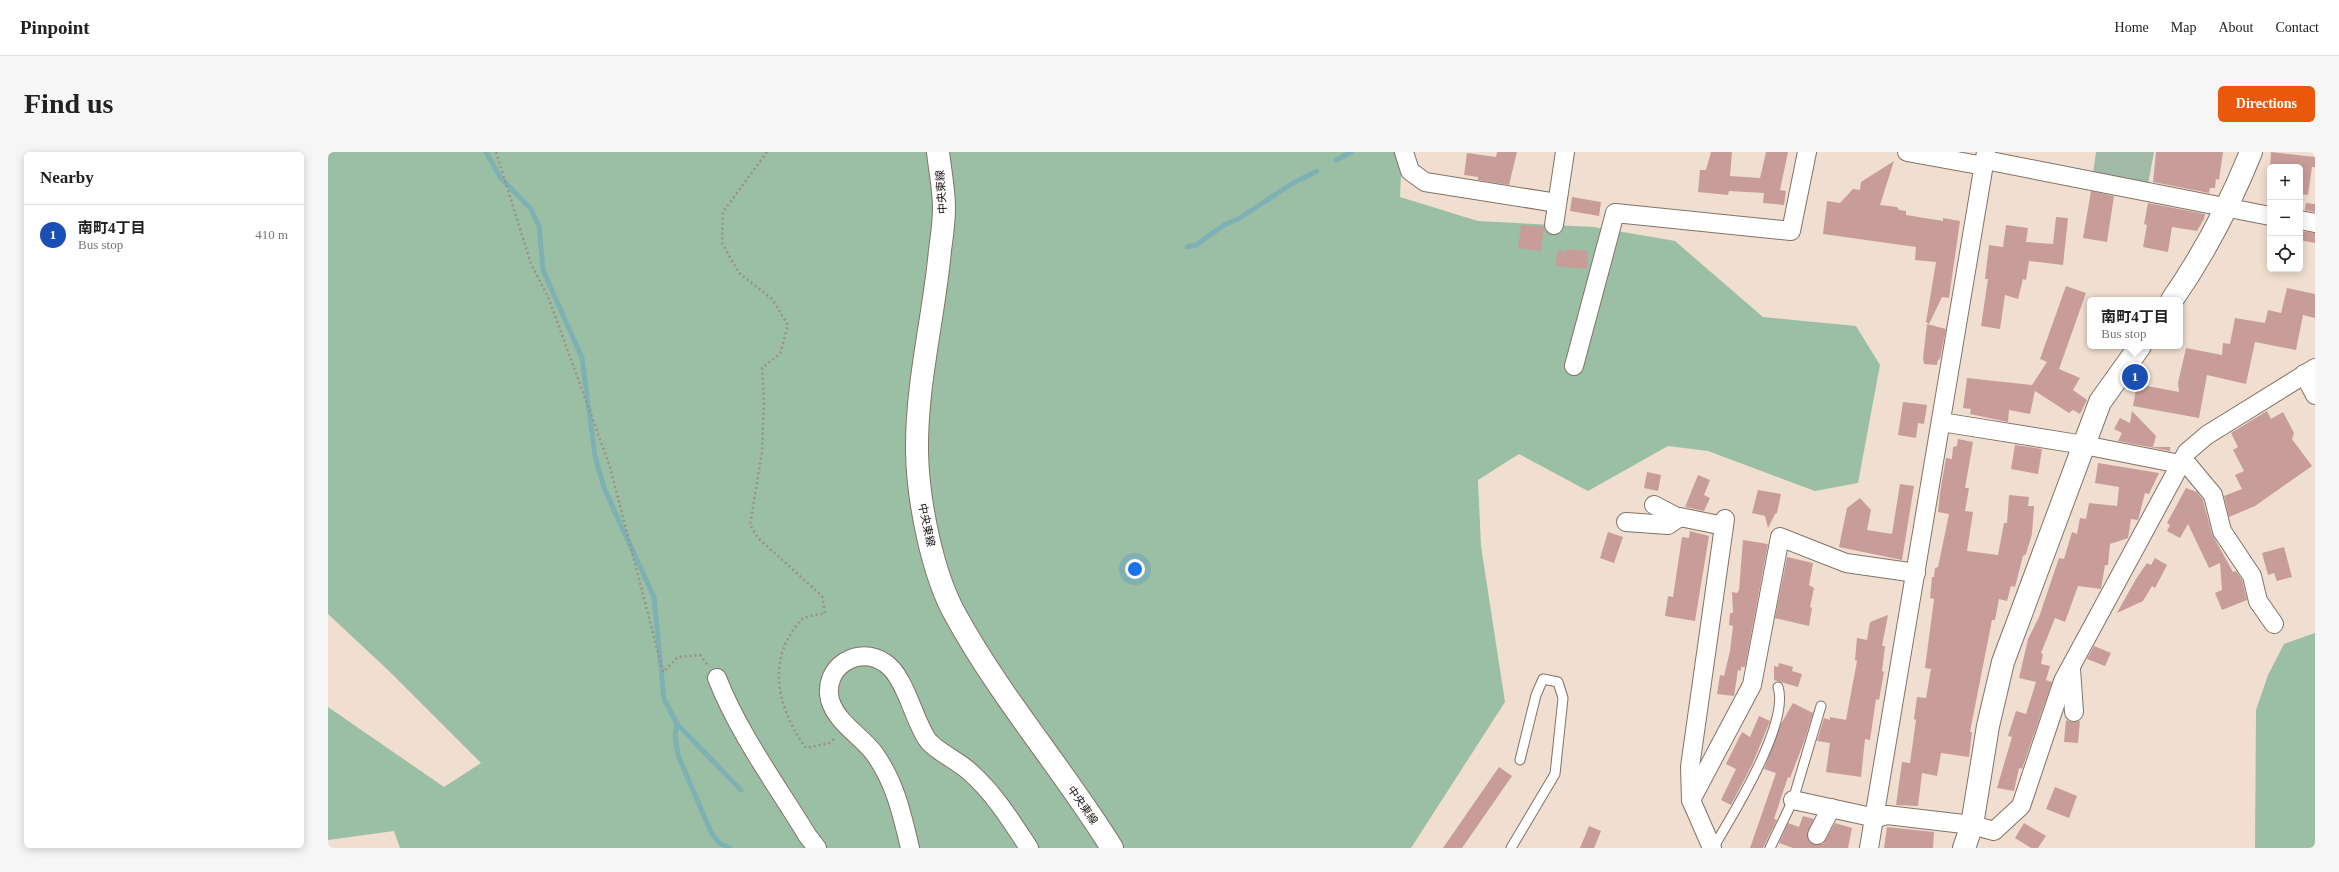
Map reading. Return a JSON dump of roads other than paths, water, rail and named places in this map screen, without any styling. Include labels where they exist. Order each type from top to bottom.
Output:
[{"type":"street","name":"中央東線","points":[[938,152],[944,208],[937,283],[920,396],[917,453],[921,495],[939,578],[955,615],[1006,696],[1109,847]]},
{"type":"street","points":[[1404,152],[1410,171],[1425,182],[1557,203]]},
{"type":"street","points":[[1554,225],[1565,152]]},
{"type":"street","points":[[1574,366],[1615,213],[1790,231],[1807,152]]},
{"type":"street","points":[[1907,152],[1985,159],[2267,215]]},
{"type":"street","points":[[2174,297],[2195,266],[2225,208],[2251,152]]},
{"type":"street","points":[[1869,848],[1876,818],[1985,159]]},
{"type":"street","points":[[2303,221],[2315,223]]},
{"type":"street","points":[[1964,848],[1972,825],[1988,726],[2003,662],[2100,402],[2138,349]]},
{"type":"street","points":[[1793,800],[1876,818],[1887,815],[1972,825],[1994,831],[2021,806],[2063,681],[2187,452],[2207,435],[2310,371],[2315,395]]},
{"type":"street","points":[[1941,422],[2181,462],[2213,495],[2222,531],[2252,576],[2258,601],[2274,624]]},
{"type":"street","points":[[1654,505],[1678,518],[1724,523],[1690,767],[1690,800],[1712,848]]},
{"type":"street","points":[[1626,522],[1668,525],[1678,518]]},
{"type":"street","points":[[1690,800],[1752,685],[1770,632],[1780,538],[1846,563],[1916,573]]},
{"type":"street","points":[[910,848],[892,782],[873,752],[849,729],[836,712],[830,700],[832,675],[844,660],[856,656],[873,655],[887,664],[904,688],[928,740],[971,772],[1014,823],[1029,848]]},
{"type":"street","points":[[2070,668],[2074,712]]},
{"type":"street","points":[[717,678],[728,706],[748,740],[807,835],[818,848]]},
{"type":"street","points":[[1816,835],[1831,808]]},
{"type":"lane","points":[[1511,848],[1555,774],[1563,698],[1558,682],[1543,679],[1536,695],[1520,760]]},
{"type":"lane","points":[[1712,848],[1744,796],[1778,718],[1782,697],[1778,687]]},
{"type":"lane","points":[[1770,848],[1793,800],[1822,706]]},
{"type":"waterway","points":[[486,152],[500,177],[531,209],[539,226],[543,270],[582,358],[595,456],[604,488],[654,597],[664,699],[677,724],[675,736],[678,755],[711,832],[719,843],[730,848]]},
{"type":"waterway","points":[[1336,160],[1351,152]]},
{"type":"waterway","points":[[1187,247],[1196,245],[1224,225],[1240,218],[1293,183],[1317,171]]},
{"type":"waterway","points":[[677,724],[741,790]]},
{"type":"place","name":"南町4丁目","points":[[2135,377]]}]
